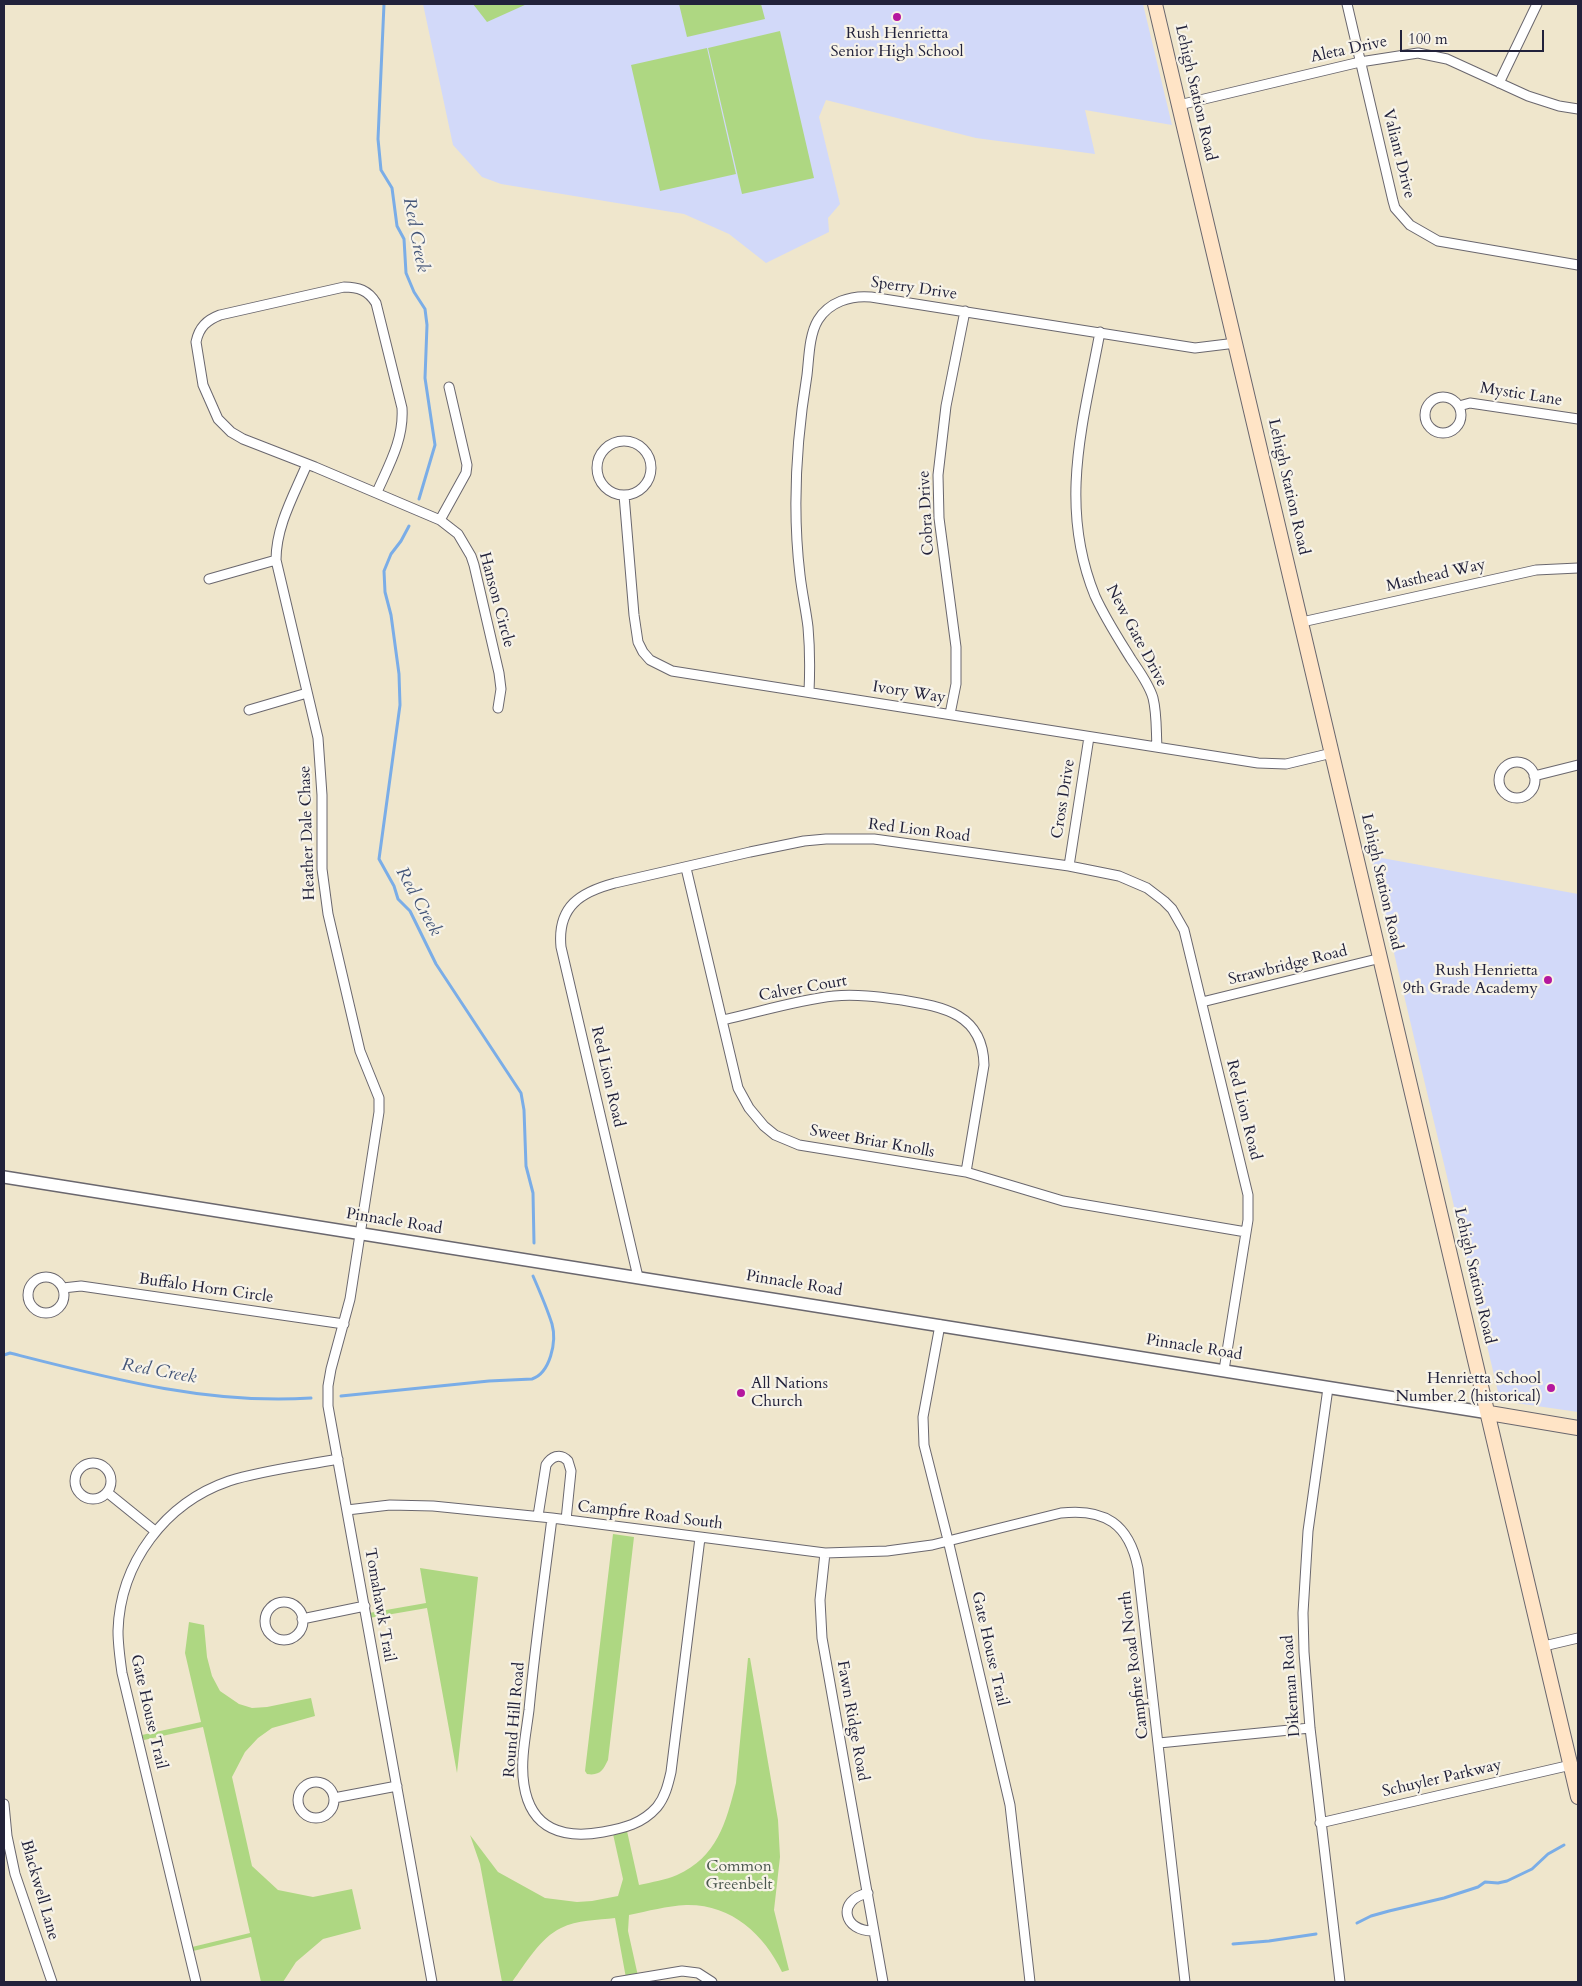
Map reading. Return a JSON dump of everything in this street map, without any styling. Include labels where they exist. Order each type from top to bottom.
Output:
[{"type":"main road","name":"Lehigh Station Road","points":[[1156,4],[1578,1797]]},
{"type":"main road","name":"Pinnacle Road","points":[[1488,1413],[1578,1428]]},
{"type":"street","name":"Valiant Drive","points":[[1348,4],[1395,208],[1410,225],[1438,241],[1578,265]]},
{"type":"street","points":[[1499,82],[1537,4]]},
{"type":"street","name":"Aleta Drive","points":[[1179,105],[1360,62],[1404,54],[1431,55],[1448,59],[1543,101],[1578,109]]},
{"type":"street","name":"Hanson Circle","points":[[377,492],[401,435],[402,408],[376,302],[372,296],[360,288],[344,287],[220,315],[206,322],[198,334],[197,349],[203,385],[214,412],[224,426],[243,439],[377,492],[440,520],[458,534],[474,565],[499,673],[501,689],[498,708]]},
{"type":"street","name":"Sperry Drive","points":[[809,692],[810,658],[808,627],[800,575],[795,490],[802,406],[815,326],[823,313],[830,307],[852,297],[862,296],[1194,348],[1236,343]]},
{"type":"street","name":"Cobra Drive","points":[[950,714],[956,684],[956,647],[939,518],[938,475],[946,406],[964,311]]},
{"type":"street","name":"New Gate Drive","points":[[1100,332],[1076,468],[1076,518],[1080,546],[1095,596],[1105,617],[1144,679],[1153,697],[1156,720],[1156,747]]},
{"type":"street","points":[[440,520],[466,472],[449,387]]},
{"type":"street","name":"Mystic Lane","points":[[1440,397],[1451,398],[1459,406],[1461,419],[1455,429],[1443,434],[1428,425],[1425,413],[1426,408],[1434,399],[1440,397]]},
{"type":"street","name":"Mystic Lane","points":[[1459,406],[1470,402],[1578,419]]},
{"type":"street","points":[[618,441],[636,443],[648,456],[651,465],[647,483],[633,494],[624,495],[615,494],[607,490],[601,483],[596,466],[603,450],[610,444],[618,441]]},
{"type":"street","name":"Heather Dale Chase","points":[[307,464],[280,528],[276,546],[276,560],[318,738],[322,771],[322,869],[326,906],[360,1051],[379,1098],[375,1144],[360,1234]]},
{"type":"street","name":"Ivory Way","points":[[624,495],[636,630],[640,647],[650,660],[672,671],[1269,764],[1302,761],[1332,753]]},
{"type":"street","points":[[209,580],[276,560]]},
{"type":"street","name":"Masthead Way","points":[[1302,622],[1536,570],[1562,567],[1578,568]]},
{"type":"street","points":[[249,710],[307,693]]},
{"type":"street","name":"Cross Drive","points":[[1069,866],[1089,737]]},
{"type":"street","points":[[1522,762],[1528,765],[1534,776],[1535,782],[1530,792],[1520,798],[1509,797],[1500,789],[1498,783],[1500,771],[1510,763],[1522,762]]},
{"type":"street","points":[[1534,776],[1578,765]]},
{"type":"street","name":"Red Lion Road","points":[[638,1277],[561,947],[563,919],[572,904],[590,891],[616,883],[778,846],[826,839],[874,839],[1069,866],[1119,876],[1147,888],[1172,910],[1184,930],[1246,1185],[1249,1207],[1224,1370]]},
{"type":"street","name":"Sweet Briar Knolls","points":[[686,868],[738,1088],[755,1117],[775,1135],[787,1141],[812,1148],[966,1172],[1063,1201],[1246,1232]]},
{"type":"street","name":"Strawbridge Road","points":[[1202,1002],[1381,958]]},
{"type":"street","name":"Calver Court","points":[[722,1020],[816,1000],[852,995],[876,996],[930,1004],[957,1014],[975,1032],[984,1054],[984,1066],[966,1172]]},
{"type":"street","name":"Pinnacle Road","points":[[4,1177],[1488,1413]]},
{"type":"street","name":"Tomahawk Trail","points":[[360,1234],[344,1324],[331,1369],[328,1395],[432,1982]]},
{"type":"street","name":"Buffalo Horn Circle","points":[[50,1278],[60,1283],[63,1288],[64,1300],[57,1310],[46,1313],[40,1312],[31,1304],[29,1299],[30,1288],[38,1280],[50,1278]]},
{"type":"street","name":"Buffalo Horn Circle","points":[[63,1288],[81,1286],[344,1324]]},
{"type":"street","name":"Gate House Trail","points":[[940,1326],[926,1399],[923,1430],[927,1463],[948,1540],[1010,1806],[1030,1982]]},
{"type":"street","name":"Dikeman Road","points":[[1328,1388],[1312,1498],[1304,1573],[1304,1652],[1320,1823],[1340,1982]]},
{"type":"street","points":[[538,1516],[546,1465],[554,1456],[560,1456],[568,1461],[571,1472],[566,1520]]},
{"type":"street","name":"Gate House Trail","points":[[196,1982],[122,1673],[119,1652],[119,1622],[125,1591],[135,1565],[155,1531],[186,1504],[205,1492],[229,1482],[273,1471],[338,1459]]},
{"type":"street","points":[[90,1463],[97,1463],[108,1470],[112,1481],[108,1493],[103,1497],[92,1500],[81,1495],[75,1479],[80,1469],[90,1463]]},
{"type":"street","points":[[108,1493],[155,1531]]},
{"type":"street","name":"Campfire Road South","points":[[347,1510],[410,1504],[538,1516],[825,1553],[887,1551],[932,1545],[948,1540]]},
{"type":"street","name":"Campfire Road North","points":[[948,1540],[1061,1513],[1077,1511],[1102,1515],[1120,1527],[1128,1536],[1134,1550],[1138,1568],[1186,1982]]},
{"type":"street","name":"Round Hill Road","points":[[552,1518],[523,1769],[524,1784],[530,1806],[537,1816],[558,1832],[569,1835],[599,1833],[637,1824],[663,1798],[671,1772],[700,1538]]},
{"type":"street","name":"Fawn Ridge Road","points":[[825,1553],[820,1600],[822,1638],[884,1982]]},
{"type":"street","points":[[279,1603],[285,1603],[296,1608],[302,1618],[300,1630],[286,1640],[279,1640],[269,1633],[265,1622],[269,1610],[279,1603]]},
{"type":"street","points":[[302,1618],[365,1606]]},
{"type":"street","points":[[1544,1646],[1578,1638]]},
{"type":"street","points":[[1159,1743],[1310,1728]]},
{"type":"street","name":"Schuyler Parkway","points":[[1320,1823],[1571,1765]]},
{"type":"street","points":[[318,1782],[328,1787],[334,1798],[332,1809],[324,1817],[318,1818],[307,1816],[298,1801],[306,1785],[318,1782]]},
{"type":"street","points":[[334,1798],[397,1786]]},
{"type":"street","name":"Blackwell Lane","points":[[4,1804],[15,1874],[52,1982]]},
{"type":"street","points":[[868,1894],[852,1899],[848,1906],[848,1916],[852,1925],[859,1930],[874,1931]]},
{"type":"street","points":[[616,1982],[682,1971],[698,1973],[712,1982]]},
{"type":"shaded area","points":[[423,4],[1143,4],[1172,125],[1085,110],[1095,154],[976,138],[826,100],[819,117],[840,204],[828,218],[829,232],[766,263],[729,234],[684,214],[501,184],[482,177],[453,145]]},
{"type":"shaded area","points":[[1371,856],[1578,894],[1578,1412],[1509,1402],[1498,1392]]},
{"type":"green space","points":[[473,4],[527,4],[487,22]]},
{"type":"green space","points":[[679,4],[761,4],[765,19],[687,37]]},
{"type":"green space","points":[[780,31],[814,178],[742,194],[708,48]]},
{"type":"green space","points":[[707,48],[736,174],[660,191],[631,65]]},
{"type":"green space","points":[[613,1534],[634,1537],[608,1760],[600,1772],[587,1774],[585,1771]]},
{"type":"green space","points":[[420,1568],[478,1577],[457,1773],[427,1608],[369,1618],[369,1613],[426,1603]]},
{"type":"green space","points":[[189,1622],[204,1625],[207,1657],[212,1676],[220,1691],[239,1704],[252,1708],[267,1707],[311,1698],[315,1716],[272,1728],[258,1738],[245,1752],[232,1777],[252,1866],[278,1890],[313,1897],[352,1889],[361,1929],[323,1939],[296,1962],[283,1982],[261,1982],[251,1937],[189,1952],[188,1948],[250,1933],[203,1727],[144,1740],[142,1735],[201,1722],[185,1653]]},
{"type":"green space","name":"Common Greenbelt","points":[[748,1658],[750,1658],[778,1820],[780,1857],[774,1910],[789,1970],[782,1972],[766,1945],[744,1924],[717,1910],[702,1906],[686,1905],[629,1915],[628,1931],[638,1976],[626,1978],[615,1918],[567,1925],[553,1932],[540,1944],[512,1982],[502,1982],[480,1864],[470,1835],[498,1872],[545,1898],[577,1902],[618,1896],[623,1879],[613,1834],[627,1831],[639,1885],[664,1880],[691,1868],[711,1849],[723,1825],[732,1798],[736,1783]]},
{"type":"waterway","name":"Red Creek","points":[[384,4],[378,139],[381,170],[392,188],[397,226],[404,239],[406,273],[414,292],[425,309],[427,325],[425,378],[435,445],[419,499]]},
{"type":"waterway","name":"Red Creek","points":[[409,526],[391,554],[384,571],[385,592],[391,615],[399,674],[400,705],[379,859],[394,886],[398,899],[410,911],[436,964],[521,1093],[524,1110],[526,1166],[533,1193],[534,1243]]},
{"type":"waterway","name":"Red Creek","points":[[341,1396],[489,1381],[532,1379],[538,1376],[548,1364],[554,1339],[552,1324],[533,1276]]},
{"type":"waterway","name":"Red Creek","points":[[4,1355],[10,1353],[84,1372],[159,1388],[235,1397],[311,1398]]},
{"type":"waterway","points":[[1357,1923],[1371,1916],[1444,1898],[1478,1887],[1485,1882],[1498,1883],[1507,1881],[1532,1869],[1548,1854],[1564,1845]]},
{"type":"waterway","points":[[1233,1944],[1316,1934]]},
{"type":"place","name":"Rush Henrietta Senior High School","points":[[897,17]]},
{"type":"place","name":"Rush Henrietta 9th Grade Academy","points":[[1548,980]]},
{"type":"place","name":"Henrietta School Number 2 (historical)","points":[[1551,1388]]},
{"type":"place","name":"All Nations Church","points":[[741,1393]]}]
